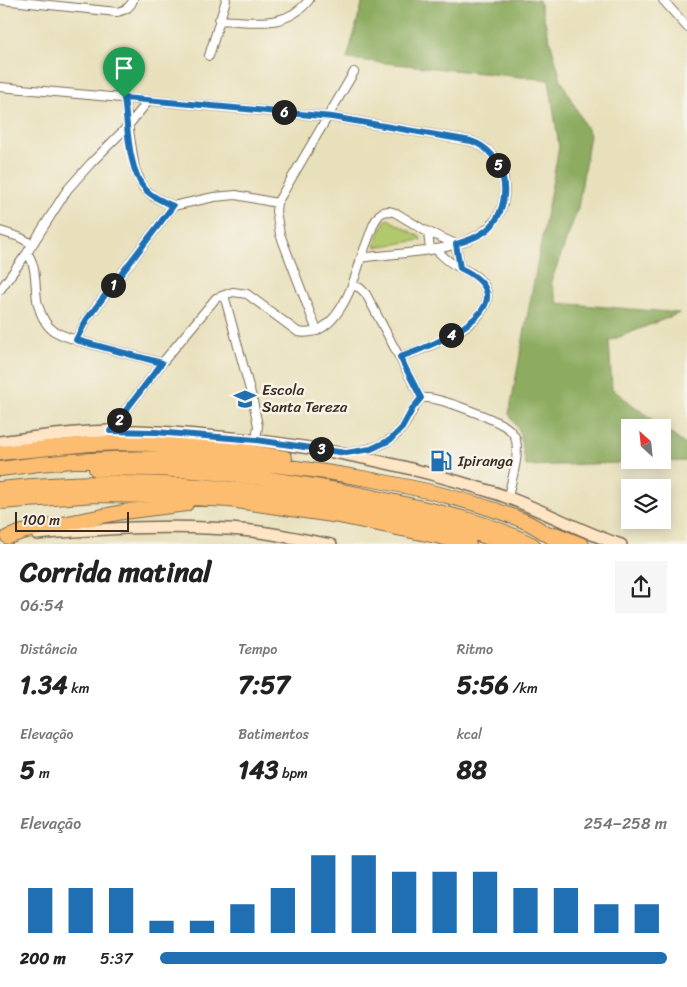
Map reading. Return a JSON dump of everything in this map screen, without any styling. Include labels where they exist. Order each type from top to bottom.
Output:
[{"type":"highway","points":[[0,453],[90,444],[131,443],[217,447],[295,460],[319,470]]},
{"type":"highway","points":[[0,470],[41,463],[131,458],[241,462],[319,470],[430,490],[480,505],[582,544]]},
{"type":"highway","points":[[0,470],[155,469],[262,477],[322,486],[445,513],[488,526],[533,544]]},
{"type":"highway","points":[[0,489],[72,483],[114,482],[192,484],[236,488],[319,500],[416,518],[457,527],[508,544]]},
{"type":"highway","points":[[0,502],[96,495],[230,500],[339,516],[441,536],[469,544]]},
{"type":"highway","points":[[4,537],[155,507],[215,505],[230,500]]},
{"type":"highway","points":[[526,522],[563,544]]},
{"type":"main road","points":[[0,442],[110,431],[155,432],[256,440],[346,453],[432,474],[508,498],[579,530],[621,544]]},
{"type":"main road","points":[[4,537],[93,529],[195,528],[252,531],[331,544]]},
{"type":"street","points":[[2,0],[46,2],[117,12],[127,9],[131,6],[133,0]]},
{"type":"street","points":[[209,56],[226,0]]},
{"type":"street","points":[[219,20],[274,22],[287,18],[302,9],[309,0]]},
{"type":"street","points":[[663,0],[687,26]]},
{"type":"street","points":[[317,331],[280,234],[276,211],[277,202],[354,72]]},
{"type":"street","points":[[0,87],[326,117],[471,141],[481,144],[490,151],[504,179],[503,198],[500,211],[492,224],[482,234],[433,250],[361,258]]},
{"type":"street","points":[[124,98],[135,169],[143,187],[154,197],[173,206],[214,197],[236,195],[277,202]]},
{"type":"street","points":[[0,290],[27,254],[67,190],[128,126],[148,100]]},
{"type":"street","points":[[76,340],[87,319],[173,206]]},
{"type":"street","points":[[110,431],[162,363],[216,298],[233,292],[247,294],[298,332],[307,334],[317,331],[332,320],[352,285],[374,223],[383,212],[396,213],[428,232],[456,244]]},
{"type":"street","points":[[0,231],[32,244]]},
{"type":"street","points":[[400,357],[438,342],[460,330],[476,318],[484,308],[488,296],[483,283],[476,276],[452,264],[433,250],[428,232]]},
{"type":"street","points":[[456,244],[460,268]]},
{"type":"street","points":[[27,254],[32,263],[38,305],[42,318],[56,332],[76,340],[162,363]]},
{"type":"street","points":[[352,285],[360,288],[366,294],[421,398]]},
{"type":"street","points":[[224,295],[253,401],[258,426],[256,440]]},
{"type":"street","points":[[346,453],[371,449],[390,440],[402,428],[421,398],[428,397],[439,400],[501,423],[510,429],[516,439],[517,451],[508,498]]},
{"type":"green space","points":[[363,0],[539,0],[561,80],[590,135],[578,208],[551,282],[558,303],[680,313],[609,341],[612,389],[651,419],[621,419],[621,463],[526,466],[519,430],[509,414],[559,147],[549,80],[347,59]]},
{"type":"green space","points":[[388,219],[420,237],[421,240],[376,247],[375,243],[385,221]]},
{"type":"green space","points":[[671,434],[687,446],[687,461],[671,461]]},
{"type":"place","name":"Escola Santa Tereza","points":[[245,399]]},
{"type":"place","name":"Ipiranga","points":[[441,461]]},
{"type":"route","points":[[124,98],[332,117],[471,141],[481,144],[490,151],[504,179],[500,211],[492,224],[482,234],[456,244],[460,268],[476,276],[486,289],[488,296],[484,308],[476,318],[460,330],[414,353],[400,357],[421,398],[416,403],[402,428],[390,440],[371,449],[346,453],[256,440],[155,432],[110,431],[162,363],[76,340],[87,319],[173,206],[154,197],[143,187],[138,177],[132,155],[124,98]]}]
